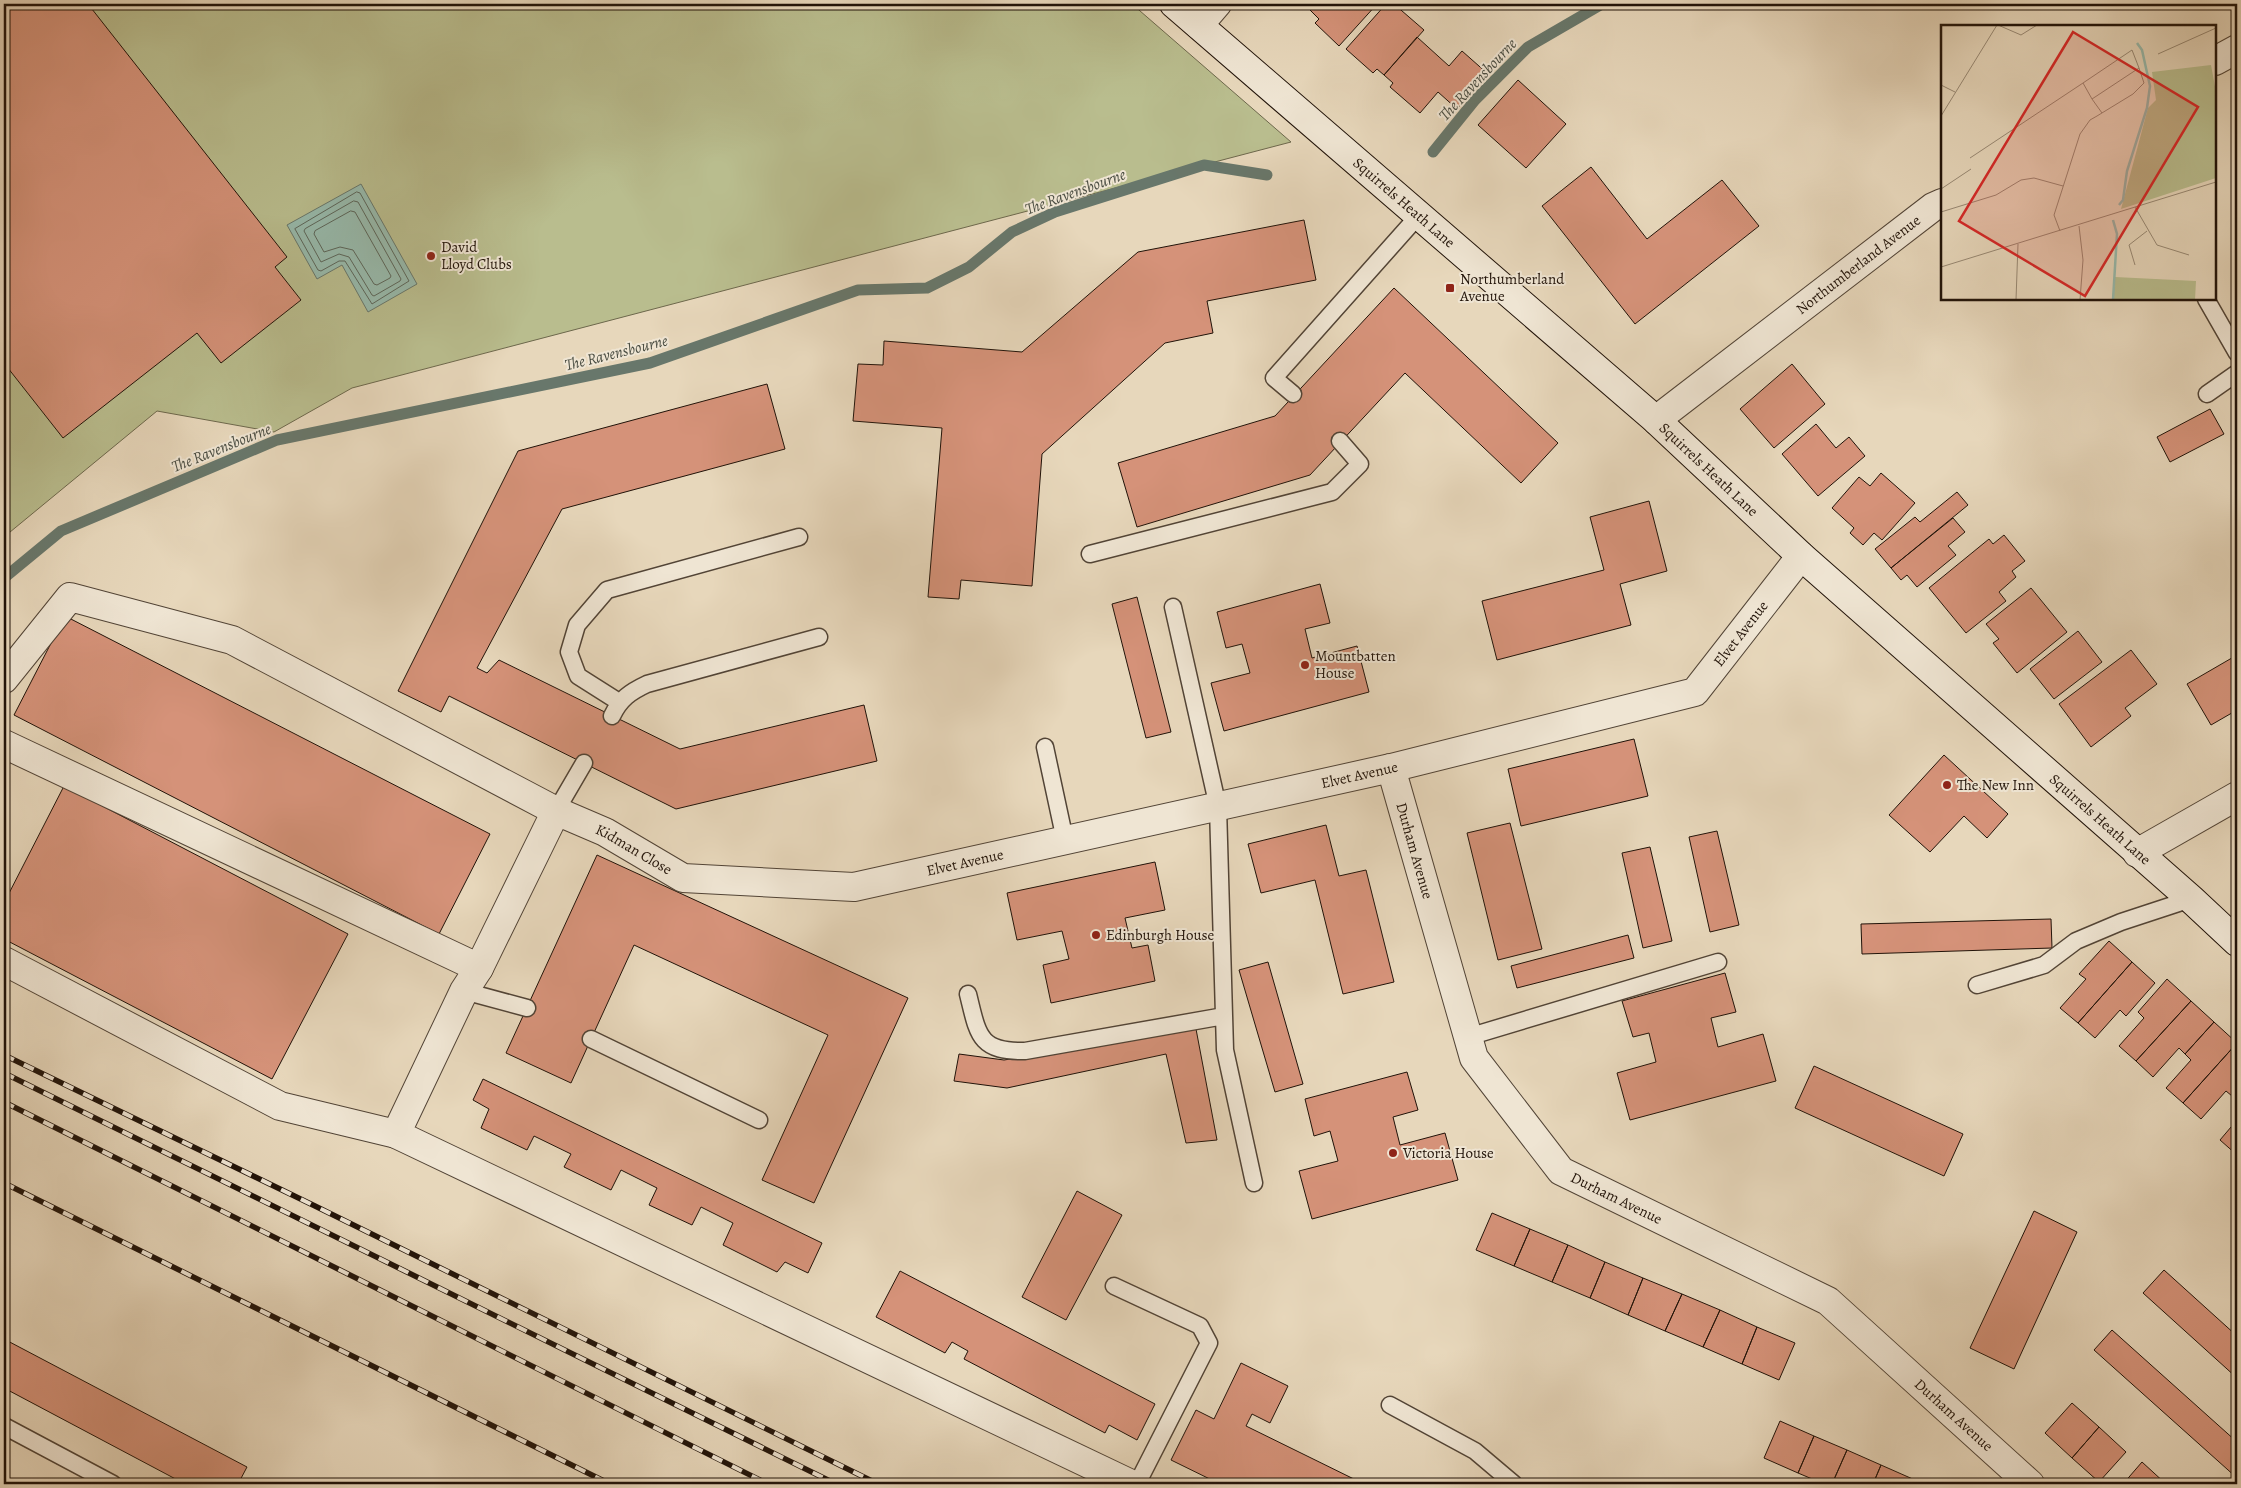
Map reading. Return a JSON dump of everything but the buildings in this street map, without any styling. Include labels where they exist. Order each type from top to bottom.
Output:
[{"type":"street","name":"Squirrels Heath Lane","points":[[1174,4],[1656,420],[1801,556],[2191,899],[2237,942]]},
{"type":"street","points":[[1199,24],[1217,4]]},
{"type":"street","points":[[2216,60],[2237,49]]},
{"type":"street","name":"Northumberland Avenue","points":[[1656,420],[1941,204]]},
{"type":"street","name":"Elvet Avenue","points":[[854,888],[1392,768],[1695,692],[1801,556]]},
{"type":"street","name":"Kidman Close","points":[[4,680],[70,597],[232,640],[556,811],[605,832],[683,878],[854,888]]},
{"type":"street","points":[[4,744],[479,968]]},
{"type":"street","name":"Durham Avenue","points":[[1392,768],[1474,1058],[1561,1171],[1828,1301],[2030,1484]]},
{"type":"street","points":[[2137,853],[2237,796]]},
{"type":"street","points":[[396,1134],[464,991],[479,968],[556,811]]},
{"type":"street","points":[[4,961],[280,1106],[396,1134],[1131,1484]]},
{"type":"lane","points":[[1293,394],[1274,378],[1420,215]]},
{"type":"lane","points":[[2207,300],[2237,354]]},
{"type":"lane","points":[[2207,394],[2237,373]]},
{"type":"lane","points":[[1090,554],[1332,492],[1360,464],[1340,441]]},
{"type":"lane","points":[[799,537],[607,590],[577,625],[569,652],[578,676],[615,709],[631,691],[647,684],[819,637]]},
{"type":"lane","points":[[1173,607],[1218,807],[1225,1050],[1254,1182]]},
{"type":"lane","points":[[1045,747],[1065,840]]},
{"type":"lane","points":[[556,811],[584,763]]},
{"type":"lane","points":[[1977,985],[2044,964],[2076,941],[2121,922],[2191,899]]},
{"type":"lane","points":[[1468,1037],[1718,962]]},
{"type":"lane","points":[[464,991],[527,1008]]},
{"type":"lane","points":[[968,994],[974,1018],[982,1038],[992,1047],[1005,1052],[1026,1052],[1224,1016]]},
{"type":"lane","points":[[591,1039],[759,1120]]},
{"type":"lane","points":[[1114,1286],[1200,1326],[1209,1343],[1137,1484]]},
{"type":"lane","points":[[1390,1405],[1475,1451],[1514,1484]]},
{"type":"lane","points":[[4,1426],[113,1484]]},
{"type":"green space","name":"David Lloyd Clubs","points":[[4,4],[1132,4],[1291,142],[352,388],[274,432],[157,411],[4,537]]},
{"type":"water","points":[[361,184],[417,284],[368,312],[342,265],[317,279],[287,225]]},
{"type":"waterway","name":"The Ravensbourne","points":[[1433,152],[1475,100],[1528,47],[1602,4]]},
{"type":"waterway","name":"The Ravensbourne","points":[[4,578],[61,531],[277,440],[650,363],[858,290],[927,288],[969,267],[1012,232],[1055,212],[1204,165],[1267,175]]},
{"type":"railway","points":[[4,1055],[878,1484]]},
{"type":"railway","points":[[4,1073],[836,1484]]},
{"type":"railway","points":[[4,1102],[768,1484]]},
{"type":"railway","points":[[4,1183],[610,1484]]},
{"type":"place","name":"David Lloyd Clubs","points":[[431,256]]},
{"type":"place","name":"Northumberland Avenue","points":[[1450,288]]},
{"type":"place","name":"Mountbatten House","points":[[1305,665]]},
{"type":"place","name":"The New Inn","points":[[1947,785]]},
{"type":"place","name":"Edinburgh House","points":[[1096,935]]},
{"type":"place","name":"Victoria House","points":[[1393,1153]]}]
